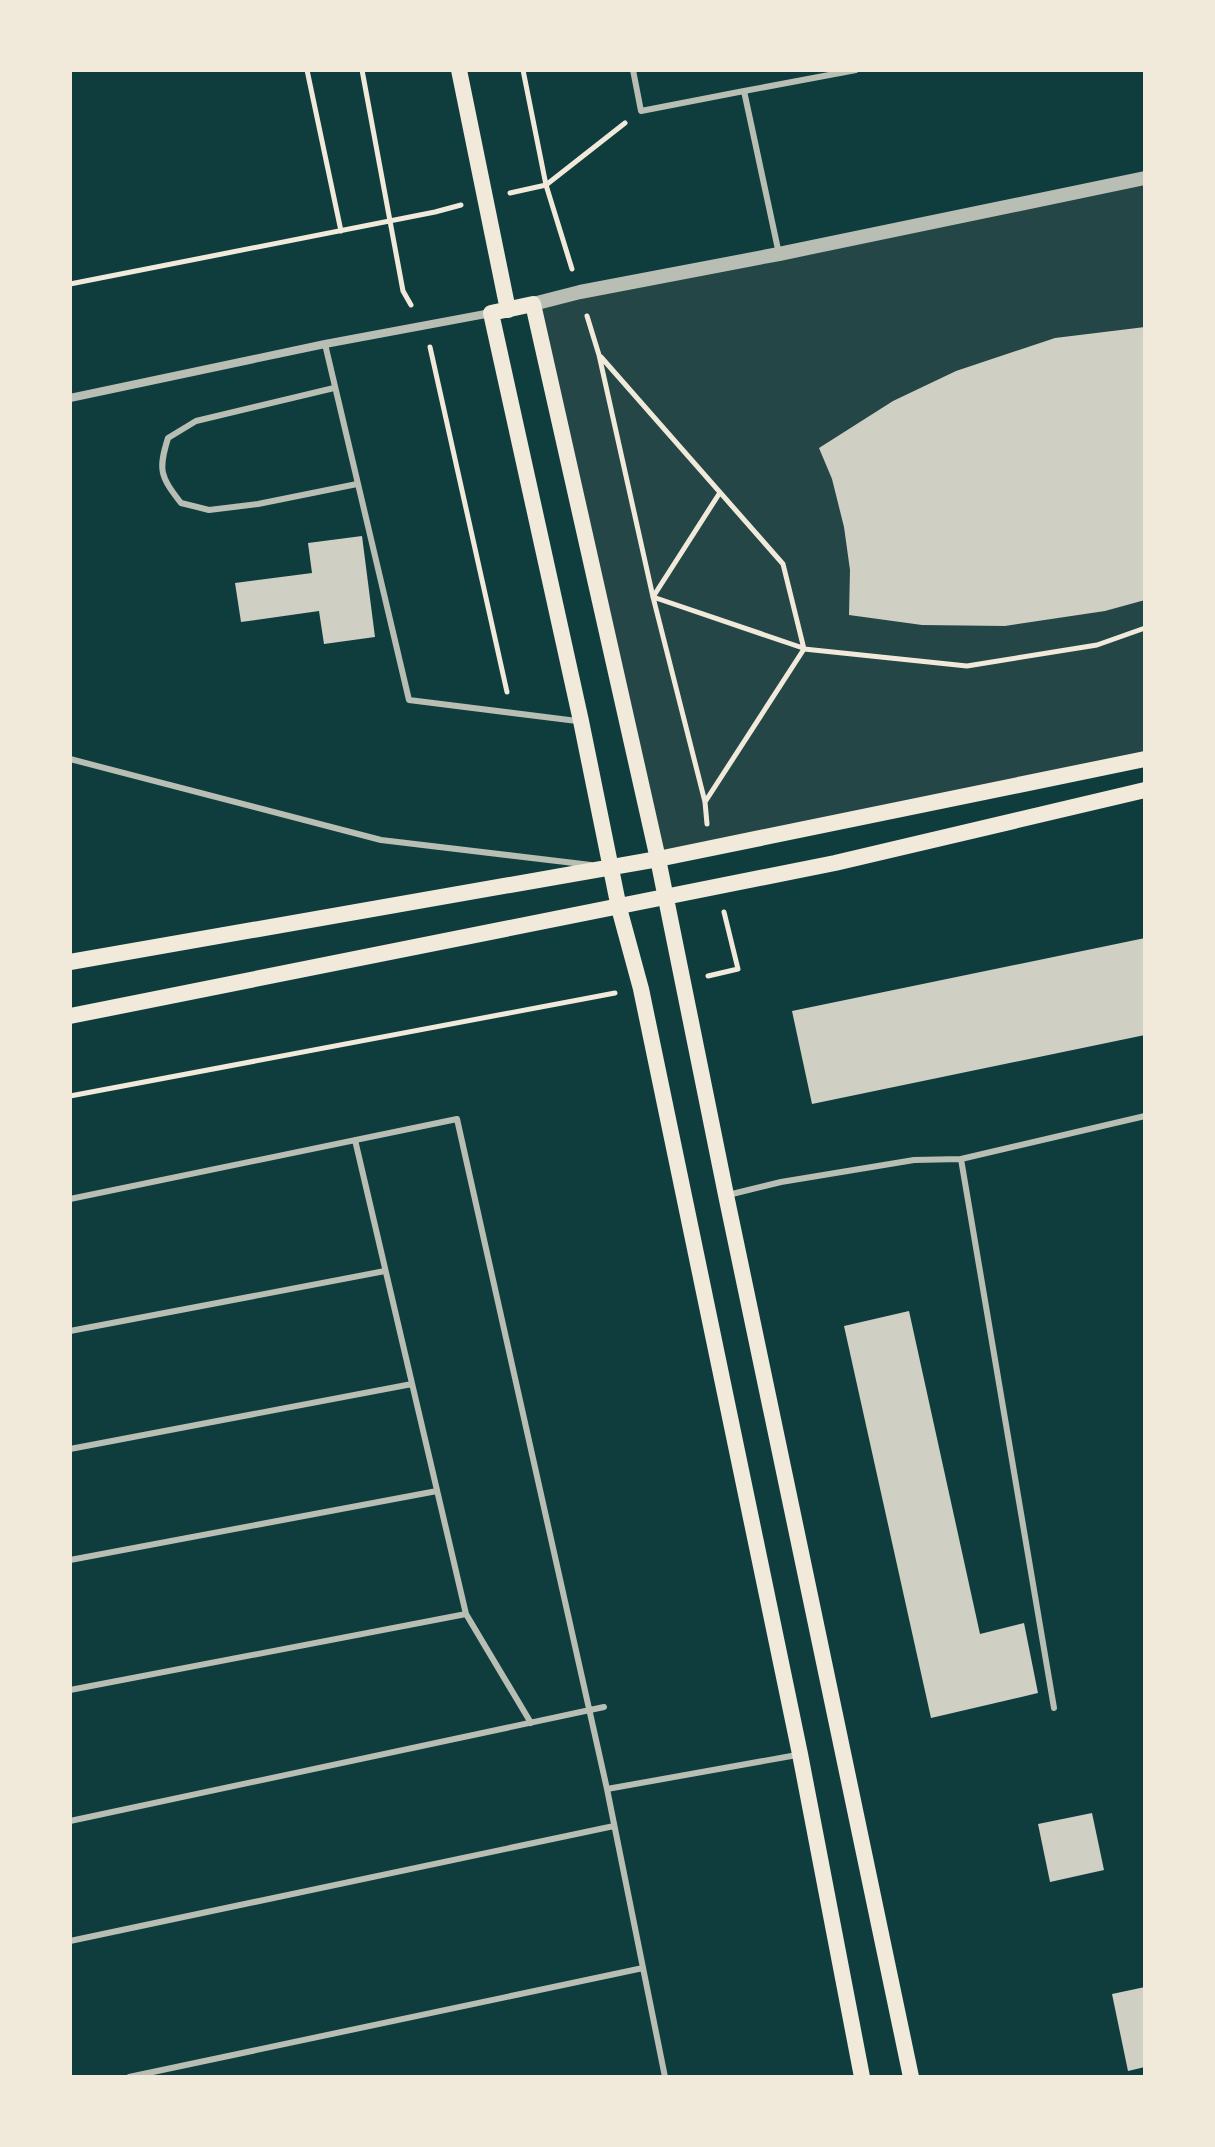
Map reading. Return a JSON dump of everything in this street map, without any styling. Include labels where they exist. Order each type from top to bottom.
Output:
[{"type":"main road","points":[[459,70],[485,199],[499,311],[581,721],[619,908],[641,989],[800,1754],[862,2077]]},
{"type":"main road","points":[[499,311],[533,304],[658,859],[911,2077]]},
{"type":"main road","points":[[70,962],[658,859],[1145,759]]},
{"type":"main road","points":[[70,1016],[619,908],[866,856],[1145,790]]},
{"type":"street","points":[[533,304],[1141,180]]},
{"type":"street","points":[[70,398],[499,311]]},
{"type":"lane","points":[[633,70],[641,111],[856,70]]},
{"type":"lane","points":[[744,91],[779,254]]},
{"type":"lane","points":[[325,344],[409,700],[581,721]]},
{"type":"lane","points":[[334,388],[196,421],[168,438],[161,471],[181,503],[209,510],[258,504],[357,484]]},
{"type":"lane","points":[[70,759],[381,840],[611,867]]},
{"type":"lane","points":[[726,1195],[781,1182],[914,1160],[961,1159],[1145,1116]]},
{"type":"lane","points":[[70,1199],[457,1119],[607,1789],[665,2077]]},
{"type":"lane","points":[[355,1140],[466,1614],[531,1723]]},
{"type":"lane","points":[[961,1159],[1054,1708]]},
{"type":"lane","points":[[70,1331],[385,1271]]},
{"type":"lane","points":[[70,1449],[412,1384]]},
{"type":"lane","points":[[70,1560],[437,1491]]},
{"type":"lane","points":[[70,1690],[466,1614]]},
{"type":"lane","points":[[70,1821],[604,1707]]},
{"type":"lane","points":[[607,1789],[800,1754]]},
{"type":"lane","points":[[70,1941],[614,1826]]},
{"type":"lane","points":[[129,2077],[643,1968]]},
{"type":"path","points":[[307,70],[341,231]]},
{"type":"path","points":[[362,70],[403,291],[424,326],[433,358],[511,713]]},
{"type":"path","points":[[523,70],[546,185],[599,355],[653,597],[705,802],[710,848]]},
{"type":"path","points":[[70,284],[435,212],[546,185],[641,111]]},
{"type":"path","points":[[599,355],[783,564],[804,649],[705,802]]},
{"type":"path","points":[[653,597],[720,493]]},
{"type":"path","points":[[653,597],[804,649],[967,666],[1097,645],[1145,628]]},
{"type":"path","points":[[70,1096],[641,989]]},
{"type":"shaded area","points":[[1145,178],[1145,759],[658,859],[533,304]]},
{"type":"building","points":[[1145,327],[1145,600],[1105,611],[1005,626],[922,625],[849,615],[850,570],[844,527],[832,479],[819,448],[893,401],[956,371],[1055,338]]},
{"type":"building","points":[[362,536],[375,637],[324,644],[319,611],[241,622],[235,583],[312,573],[308,543]]},
{"type":"building","points":[[1145,938],[1145,1035],[812,1104],[792,1011]]},
{"type":"building","points":[[909,1311],[980,1634],[1024,1623],[1038,1693],[931,1718],[844,1326]]},
{"type":"building","points":[[1092,1813],[1104,1870],[1050,1882],[1038,1824]]},
{"type":"building","points":[[1145,1987],[1145,2067],[1128,2071],[1112,1994]]}]
